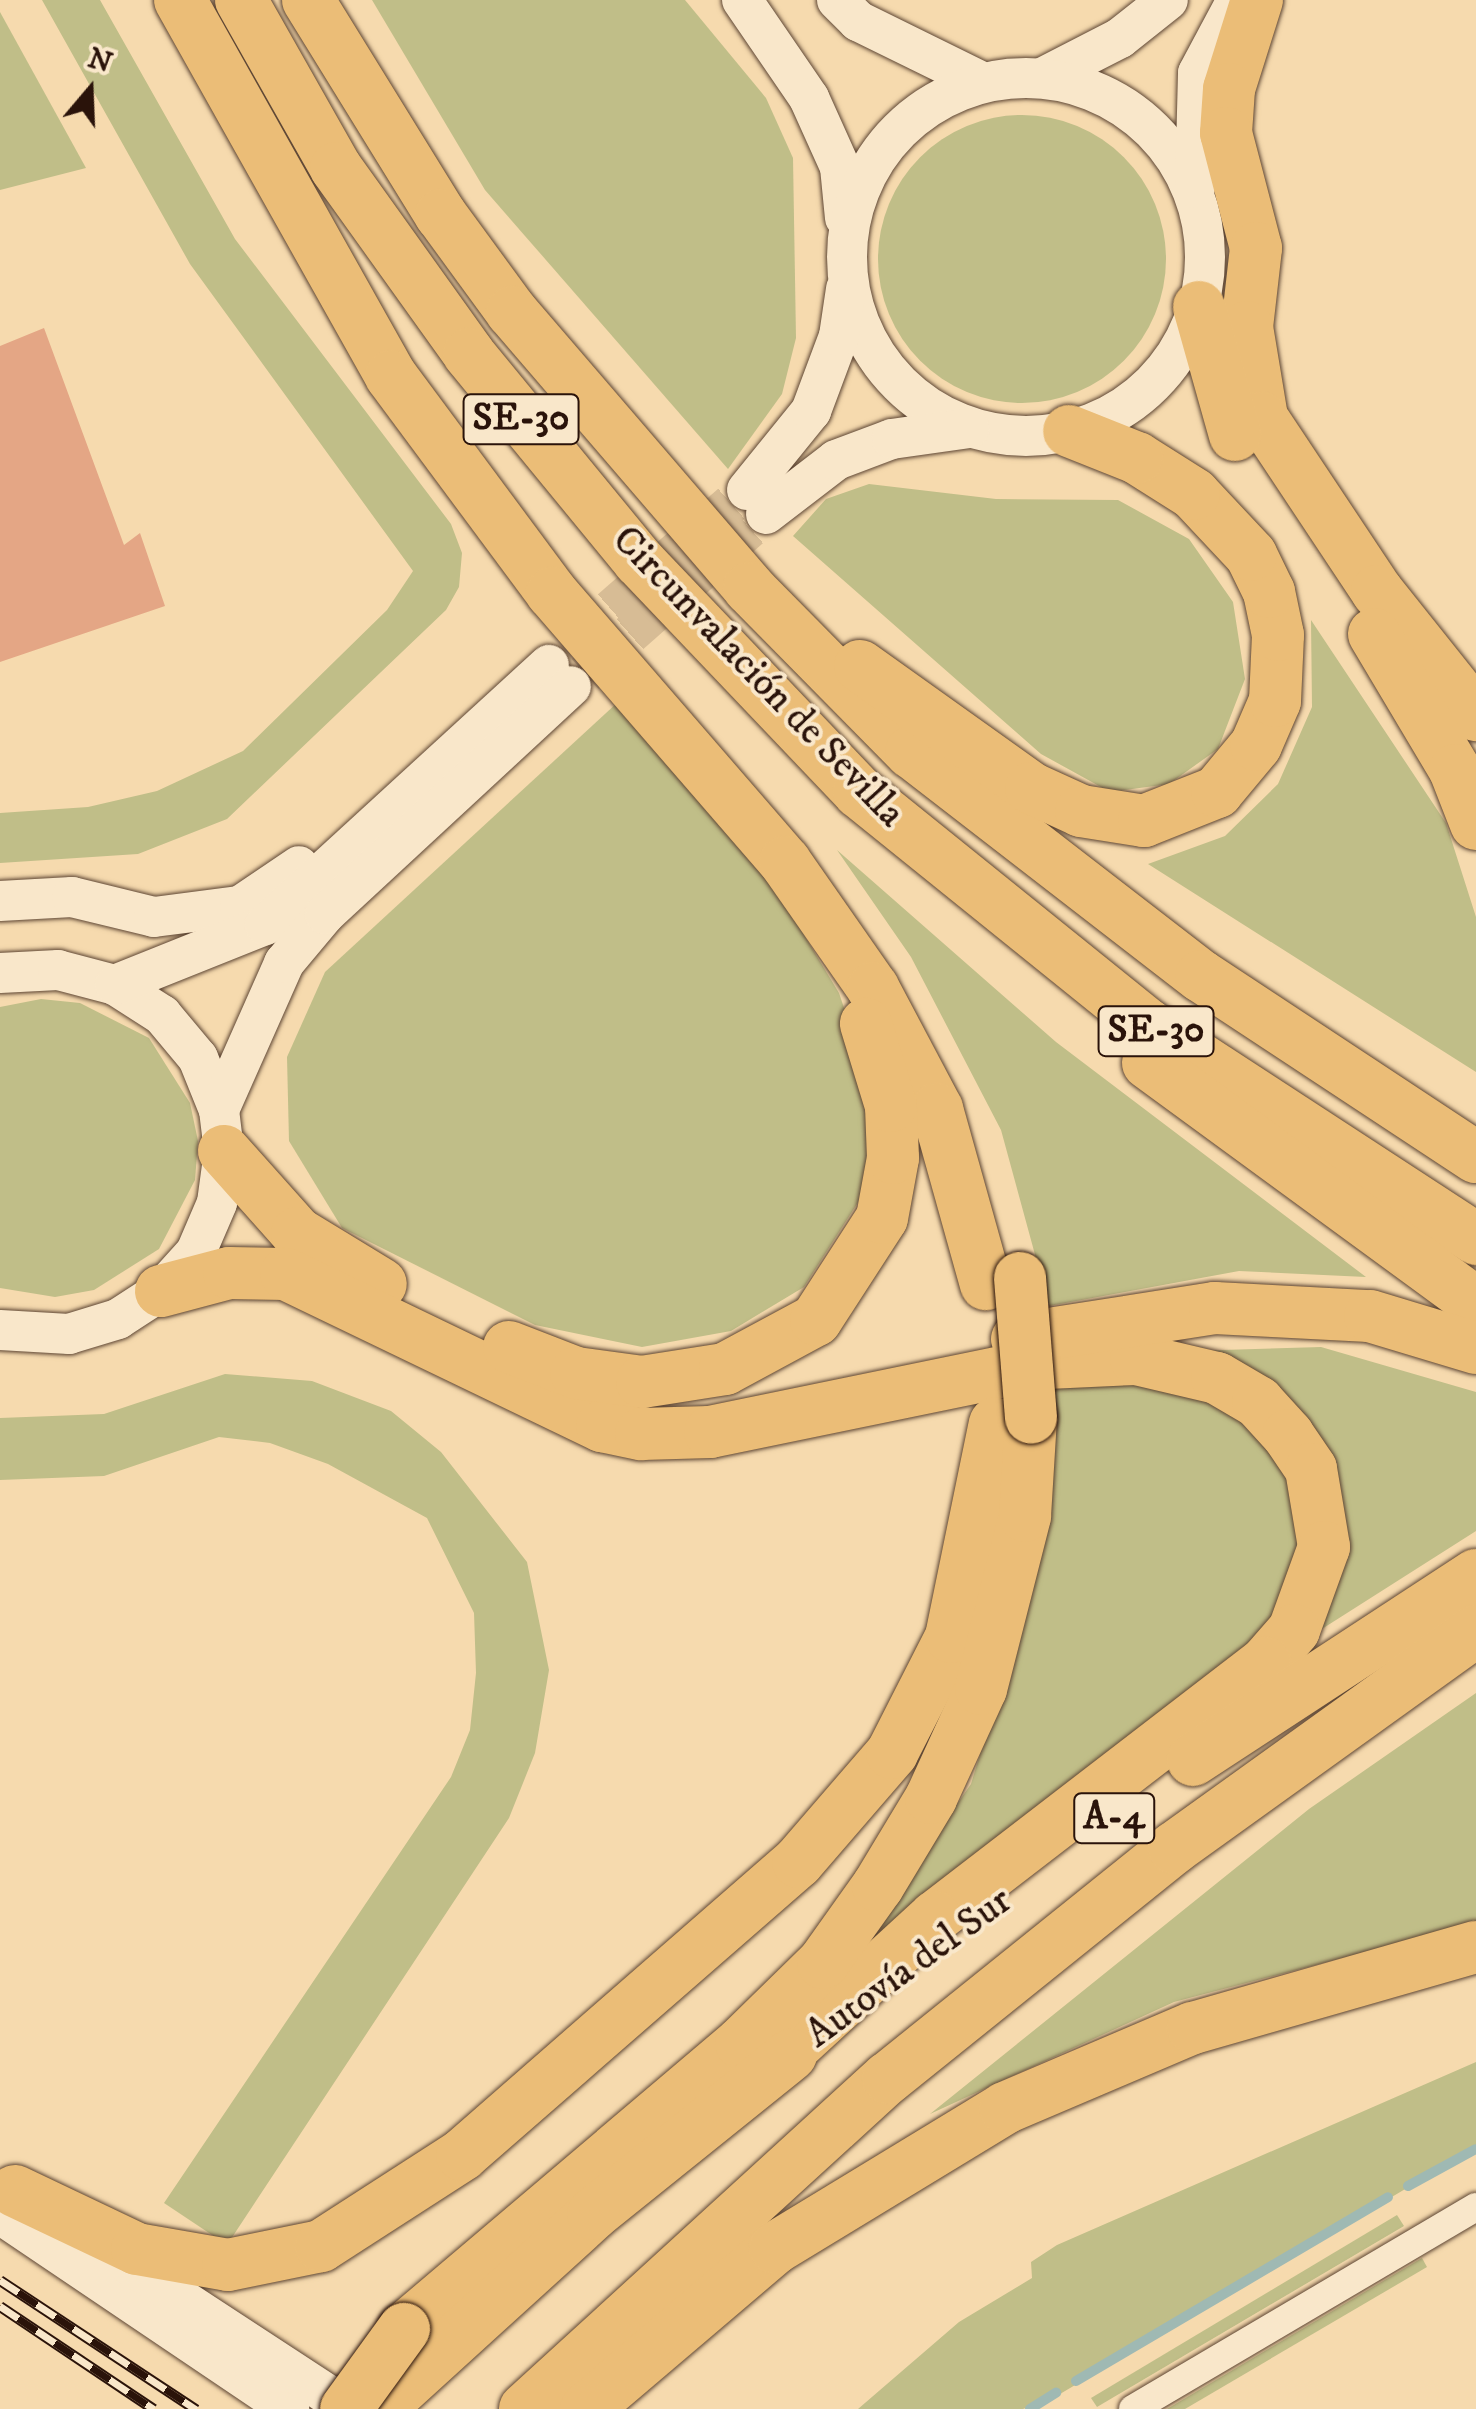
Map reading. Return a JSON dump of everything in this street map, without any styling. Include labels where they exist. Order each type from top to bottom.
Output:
[{"type":"highway","points":[[180,0],[270,169],[391,376],[552,593],[784,862],[873,988],[938,1109],[1003,1281]]},
{"type":"highway","name":"Circunvalación de Sevilla","points":[[241,0],[336,168],[469,354],[638,561],[860,792],[1148,1025],[1476,1240]]},
{"type":"highway","name":"Circunvalación de Sevilla","points":[[308,0],[441,215],[512,312],[748,588],[911,752],[1201,976],[1476,1157]]},
{"type":"highway","points":[[1257,0],[1229,88],[1226,133],[1256,248],[1248,327],[1262,418],[1377,591],[1476,716]]},
{"type":"highway","points":[[270,169],[406,363],[811,851],[959,1100],[1003,1281],[1025,1516],[981,1689],[931,1798],[878,1886],[823,1963],[348,2409]]},
{"type":"highway","points":[[1199,307],[1236,438],[1399,666],[1476,746]]},
{"type":"highway","points":[[748,588],[1031,788],[1110,819],[1144,821],[1184,810],[1217,792],[1239,768],[1275,701],[1278,635],[1268,592],[1251,555],[1194,494],[1137,458],[1069,431]]},
{"type":"highway","points":[[1399,666],[1476,824]]},
{"type":"highway","points":[[860,792],[1088,1017],[1476,1303]]},
{"type":"highway","points":[[222,1130],[297,1233],[342,1264],[530,1356],[642,1382],[725,1369],[770,1348],[816,1320],[851,1274],[882,1218],[893,1158],[878,1051],[784,862]]},
{"type":"highway","points":[[161,1292],[229,1273],[286,1274],[602,1426],[641,1434],[710,1432],[1047,1362],[1136,1359],[1217,1378],[1258,1402],[1311,1468],[1324,1547],[1315,1588],[1265,1662],[935,1917],[762,2076]]},
{"type":"highway","points":[[541,1397],[602,1410],[701,1412],[838,1387],[1032,1336],[1215,1308],[1370,1316],[1476,1348]]},
{"type":"highway","points":[[5,2195],[137,2250],[228,2264],[321,2246],[462,2155],[798,1862],[892,1753],[951,1637],[1013,1420]]},
{"type":"highway","name":"Autovía del Sur","points":[[380,2409],[421,2341],[762,2076],[1212,1746],[1476,1575]]},
{"type":"highway","points":[[525,2409],[888,2078],[1174,1848],[1476,1631]]},
{"type":"highway","points":[[553,2409],[940,2060],[1198,1854],[1476,1655]]},
{"type":"highway","points":[[586,2409],[775,2248],[1006,2108],[1194,2028],[1476,1947]]},
{"type":"main road","points":[[742,0],[809,98],[840,167],[846,237],[847,280],[839,336],[811,411],[757,502],[836,460],[892,439],[970,428]]},
{"type":"main road","points":[[837,0],[858,21],[982,82]]},
{"type":"main road","points":[[1042,78],[1120,38],[1168,0]]},
{"type":"main road","points":[[847,280],[860,328],[887,371],[924,405],[970,428],[1019,436],[1069,431],[1113,414],[1151,386],[1180,350],[1199,307],[1205,252],[1195,197],[1198,72],[1236,0]]},
{"type":"main road","points":[[846,237],[861,184],[890,138],[932,103],[982,82],[1042,78],[1092,90],[1136,115],[1171,152],[1195,197]]},
{"type":"main road","points":[[0,900],[72,897],[154,917],[240,906],[385,808],[560,676],[325,914],[284,963],[222,1130],[217,1203],[196,1252],[161,1292],[118,1319],[69,1334],[0,1330]]},
{"type":"main road","points":[[115,985],[264,925],[385,808]]},
{"type":"main road","points":[[0,973],[58,970],[115,985],[174,1030],[198,1058],[222,1130]]},
{"type":"main road","points":[[5,2195],[290,2409]]},
{"type":"main road","points":[[5,2195],[348,2409]]},
{"type":"street","points":[[1133,2409],[1476,2208]]},
{"type":"shaded area","points":[[42,0],[100,0],[235,239],[451,524],[462,553],[459,587],[446,610],[227,819],[138,854],[0,863],[0,813],[88,807],[157,791],[243,751],[387,610],[413,571],[190,264]]},
{"type":"shaded area","points":[[372,0],[685,0],[766,98],[793,158],[796,338],[782,394],[728,469],[485,190]]},
{"type":"shaded area","points":[[0,12],[86,168],[0,190]]},
{"type":"shaded area","points":[[1022,115],[1050,117],[1077,126],[1124,157],[1155,204],[1164,231],[1164,287],[1155,314],[1124,361],[1077,392],[1050,401],[1022,403],[994,401],[967,392],[920,361],[889,314],[880,287],[878,259],[880,231],[889,204],[920,157],[967,126],[994,117]]},
{"type":"shaded area","points":[[869,484],[996,499],[1118,500],[1189,539],[1233,602],[1245,679],[1218,749],[1169,784],[1110,792],[1041,754],[793,536],[826,499]]},
{"type":"shaded area","points":[[1311,620],[1446,823],[1476,917],[1476,1072],[1148,864],[1225,836],[1278,784],[1312,707]]},
{"type":"shaded area","points":[[631,690],[754,852],[839,993],[875,1100],[864,1193],[804,1287],[731,1331],[642,1347],[535,1325],[342,1228],[289,1141],[287,1057],[325,972]]},
{"type":"shaded area","points":[[837,850],[1056,1042],[1366,1277],[1239,1271],[1049,1306],[1001,1130],[911,957]]},
{"type":"shaded area","points":[[41,999],[80,1003],[149,1038],[190,1103],[198,1141],[195,1180],[159,1249],[94,1290],[55,1297],[0,1288],[0,1007]]},
{"type":"shaded area","points":[[1321,1347],[1476,1392],[1476,1531],[1215,1697],[841,1972],[971,1784],[1037,1566],[1054,1377],[1188,1351]]},
{"type":"shaded area","points":[[225,1374],[312,1381],[391,1411],[441,1452],[527,1562],[549,1670],[535,1753],[509,1818],[227,2245],[164,2203],[451,1777],[470,1730],[476,1673],[474,1613],[427,1518],[328,1464],[270,1443],[219,1437],[104,1476],[0,1480],[0,1418],[104,1414]]},
{"type":"shaded area","points":[[1476,1693],[1476,1923],[1174,2002],[930,2114],[1309,1809]]},
{"type":"shaded area","points":[[1476,2062],[1476,2147],[1060,2394],[1023,2409],[858,2409],[959,2322],[1032,2278],[1031,2262],[1057,2245]]},
{"type":"shaded area","points":[[1397,2215],[1404,2226],[1097,2407],[1091,2398]]},
{"type":"shaded area","points":[[1422,2258],[1427,2267],[1185,2409],[1167,2409]]},
{"type":"building","points":[[44,328],[124,545],[140,533],[165,606],[0,662],[0,346]]},
{"type":"waterway","points":[[1408,2186],[1476,2149]]},
{"type":"waterway","points":[[1076,2381],[1388,2197]]},
{"type":"waterway","points":[[1030,2409],[1056,2393]]},
{"type":"tunnel","points":[[566,649],[747,490]]},
{"type":"tunnel","points":[[585,674],[766,514]]},
{"type":"railway","points":[[0,2280],[196,2409]]},
{"type":"railway","points":[[0,2306],[154,2409]]}]
